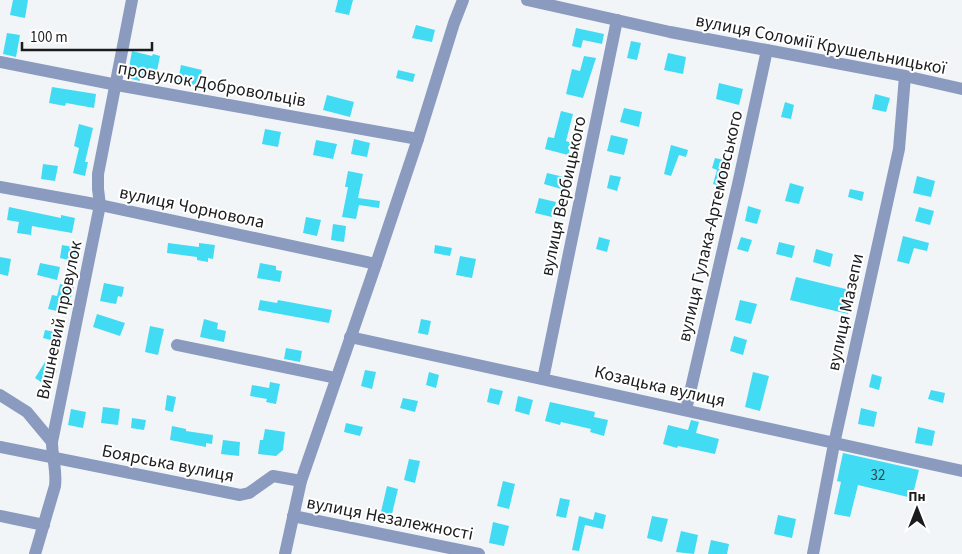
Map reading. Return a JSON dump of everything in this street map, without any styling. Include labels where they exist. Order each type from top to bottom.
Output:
[{"type":"street","name":"Вишневий провулок","points":[[35,554],[55,486],[56,476],[52,458],[52,442],[100,206],[98,174],[117,85],[132,0]]},
{"type":"street","points":[[285,554],[301,481],[376,264],[463,0]]},
{"type":"street","name":"вулиця Соломії Крушельницької","points":[[527,0],[670,32],[905,76],[962,89]]},
{"type":"street","name":"вулиця Вербицького","points":[[543,378],[617,20]]},
{"type":"street","name":"вулиця Гулака-Артемовського","points":[[686,410],[767,50]]},
{"type":"street","name":"провулок Добровольців","points":[[0,62],[418,139]]},
{"type":"street","name":"вулиця Мазепи","points":[[813,554],[834,444],[899,149],[905,76]]},
{"type":"street","name":"вулиця Чорновола","points":[[0,187],[376,264]]},
{"type":"street","name":"Козацька вулиця","points":[[350,336],[962,471]]},
{"type":"street","points":[[177,346],[336,378]]},
{"type":"street","points":[[0,395],[27,412],[52,442]]},
{"type":"street","name":"Боярська вулиця","points":[[0,446],[240,495],[249,492],[274,476],[301,481]]},
{"type":"street","points":[[0,516],[44,525]]},
{"type":"street","name":"вулиця Незалежності","points":[[293,516],[472,553]]},
{"type":"building","points":[[13,0],[28,0],[25,18],[10,15]]},
{"type":"building","points":[[338,0],[353,0],[349,15],[335,12]]},
{"type":"building","points":[[416,25],[435,30],[432,42],[412,38]]},
{"type":"building","points":[[576,28],[604,34],[602,44],[583,40],[581,48],[572,46]]},
{"type":"building","points":[[7,33],[20,35],[16,57],[3,54]]},
{"type":"building","points":[[631,41],[641,43],[637,60],[627,58]]},
{"type":"building","points":[[132,51],[160,56],[155,81],[140,78],[140,81],[127,78]]},
{"type":"building","points":[[668,53],[686,57],[683,74],[664,70]]},
{"type":"building","points":[[584,56],[596,58],[583,98],[566,94],[572,69],[580,71]]},
{"type":"building","points":[[181,65],[202,70],[198,86],[178,81]]},
{"type":"building","points":[[398,70],[415,74],[413,82],[396,78]]},
{"type":"building","points":[[719,83],[743,89],[739,105],[716,99]]},
{"type":"building","points":[[52,87],[96,94],[94,108],[66,103],[65,106],[49,103]]},
{"type":"building","points":[[875,94],[890,98],[886,112],[872,109]]},
{"type":"building","points":[[327,95],[354,102],[350,117],[323,110]]},
{"type":"building","points":[[785,102],[794,105],[791,119],[781,117]]},
{"type":"building","points":[[624,108],[642,112],[639,127],[620,122]]},
{"type":"building","points":[[561,111],[573,114],[566,141],[572,143],[568,155],[545,149],[548,137],[554,138]]},
{"type":"building","points":[[79,124],[93,128],[85,162],[88,162],[85,176],[73,173],[79,148],[74,146]]},
{"type":"building","points":[[265,129],[281,132],[278,147],[262,144]]},
{"type":"building","points":[[611,135],[628,139],[624,155],[607,151]]},
{"type":"building","points":[[354,139],[370,143],[367,157],[351,154]]},
{"type":"building","points":[[316,140],[337,144],[333,159],[313,155]]},
{"type":"building","points":[[671,145],[688,150],[686,157],[679,155],[671,176],[664,174]]},
{"type":"building","points":[[715,158],[728,161],[721,186],[713,184],[717,170],[712,168]]},
{"type":"building","points":[[43,164],[58,166],[55,181],[41,179]]},
{"type":"building","points":[[348,171],[363,174],[358,198],[380,201],[379,208],[359,205],[356,219],[342,217],[348,187],[345,187]]},
{"type":"building","points":[[547,173],[564,177],[561,189],[544,184]]},
{"type":"building","points":[[610,175],[621,177],[617,191],[607,188]]},
{"type":"building","points":[[917,176],[935,181],[931,197],[913,193]]},
{"type":"building","points":[[790,183],[804,187],[799,204],[785,201]]},
{"type":"building","points":[[850,189],[864,192],[862,201],[848,197]]},
{"type":"building","points":[[539,198],[556,202],[552,217],[535,213]]},
{"type":"building","points":[[748,206],[761,210],[757,224],[745,221]]},
{"type":"building","points":[[9,207],[61,218],[61,215],[75,218],[72,233],[32,226],[31,235],[17,233],[19,222],[7,220]]},
{"type":"building","points":[[919,207],[934,211],[930,225],[915,221]]},
{"type":"building","points":[[306,217],[321,220],[317,236],[303,233]]},
{"type":"building","points":[[333,224],[346,226],[344,242],[331,240]]},
{"type":"building","points":[[903,236],[929,243],[927,251],[914,248],[909,264],[897,261]]},
{"type":"building","points":[[599,237],[610,240],[607,252],[596,249]]},
{"type":"building","points":[[741,237],[752,240],[748,252],[737,249]]},
{"type":"building","points":[[779,242],[795,246],[792,258],[776,254]]},
{"type":"building","points":[[168,243],[199,247],[199,243],[215,245],[213,259],[208,258],[208,262],[197,260],[197,257],[167,253]]},
{"type":"building","points":[[62,245],[79,248],[77,258],[74,257],[73,261],[60,258]]},
{"type":"building","points":[[435,245],[452,248],[450,256],[434,253]]},
{"type":"building","points":[[816,249],[833,254],[830,267],[813,262]]},
{"type":"building","points":[[460,256],[476,259],[472,278],[456,275]]},
{"type":"building","points":[[0,257],[11,259],[8,276],[0,274]]},
{"type":"building","points":[[40,263],[60,267],[57,280],[37,275]]},
{"type":"building","points":[[260,263],[276,266],[276,270],[282,271],[280,282],[257,278]]},
{"type":"building","points":[[796,277],[854,291],[848,314],[790,300]]},
{"type":"building","points":[[104,283],[124,287],[122,297],[118,296],[116,304],[100,301]]},
{"type":"building","points":[[60,284],[74,287],[66,313],[48,309],[52,295],[57,296]]},
{"type":"building","points":[[260,300],[277,303],[278,300],[332,310],[329,323],[258,310]]},
{"type":"building","points":[[740,300],[757,304],[751,324],[735,320]]},
{"type":"building","points":[[97,314],[125,323],[120,336],[93,327]]},
{"type":"building","points":[[204,319],[218,323],[217,329],[226,331],[224,342],[200,337]]},
{"type":"building","points":[[421,319],[431,321],[428,335],[418,333]]},
{"type":"building","points":[[150,326],[164,329],[158,355],[145,352]]},
{"type":"building","points":[[45,330],[60,333],[58,342],[43,338]]},
{"type":"building","points":[[734,336],[747,340],[743,355],[730,351]]},
{"type":"building","points":[[286,348],[302,351],[300,362],[284,359]]},
{"type":"building","points":[[45,362],[57,371],[47,386],[35,378]]},
{"type":"building","points":[[365,370],[376,372],[372,389],[361,386]]},
{"type":"building","points":[[429,372],[439,375],[436,388],[426,385]]},
{"type":"building","points":[[753,372],[769,376],[760,411],[745,407]]},
{"type":"building","points":[[872,374],[882,377],[879,390],[869,387]]},
{"type":"building","points":[[270,382],[280,384],[276,404],[266,402],[267,399],[250,396],[252,385],[269,388]]},
{"type":"building","points":[[490,388],[503,391],[499,405],[487,402]]},
{"type":"building","points":[[931,390],[945,393],[943,403],[928,399]]},
{"type":"building","points":[[167,395],[176,397],[173,412],[165,410]]},
{"type":"building","points":[[518,396],[533,400],[529,415],[515,411]]},
{"type":"building","points":[[403,398],[418,401],[415,412],[400,408]]},
{"type":"building","points":[[550,402],[595,412],[594,417],[608,420],[604,436],[590,432],[591,429],[561,422],[560,425],[545,421]]},
{"type":"building","points":[[103,407],[120,409],[118,425],[101,423]]},
{"type":"building","points":[[861,408],[877,412],[874,427],[858,424]]},
{"type":"building","points":[[71,409],[86,412],[83,428],[68,425]]},
{"type":"building","points":[[132,418],[146,420],[144,430],[131,428]]},
{"type":"building","points":[[691,420],[699,422],[696,433],[719,439],[715,454],[663,444],[668,425],[688,430]]},
{"type":"building","points":[[346,423],[363,427],[360,436],[344,432]]},
{"type":"building","points":[[172,426],[186,429],[186,431],[213,435],[212,444],[206,443],[206,447],[170,440]]},
{"type":"building","points":[[918,427],[935,431],[932,446],[915,443]]},
{"type":"building","points":[[265,429],[285,432],[283,450],[276,456],[258,454],[260,440],[263,440]]},
{"type":"building","points":[[223,440],[240,442],[239,456],[221,454]]},
{"type":"building","points":[[843,453],[919,470],[912,498],[858,485],[850,517],[834,514],[841,482],[837,481]]},
{"type":"building","points":[[409,459],[420,461],[415,483],[404,480]]},
{"type":"building","points":[[503,481],[515,484],[509,509],[497,506]]},
{"type":"building","points":[[387,486],[398,489],[391,518],[380,516]]},
{"type":"building","points":[[560,498],[570,500],[566,518],[556,516]]},
{"type":"building","points":[[595,512],[606,515],[603,529],[585,525],[579,551],[572,550],[579,516],[593,520]]},
{"type":"building","points":[[778,515],[796,519],[792,538],[774,534]]},
{"type":"building","points":[[652,516],[668,519],[662,542],[647,538]]},
{"type":"building","points":[[493,522],[509,526],[504,546],[489,543]]},
{"type":"building","points":[[681,531],[698,535],[694,554],[676,552]]},
{"type":"building","points":[[711,540],[729,544],[727,554],[708,554]]}]
